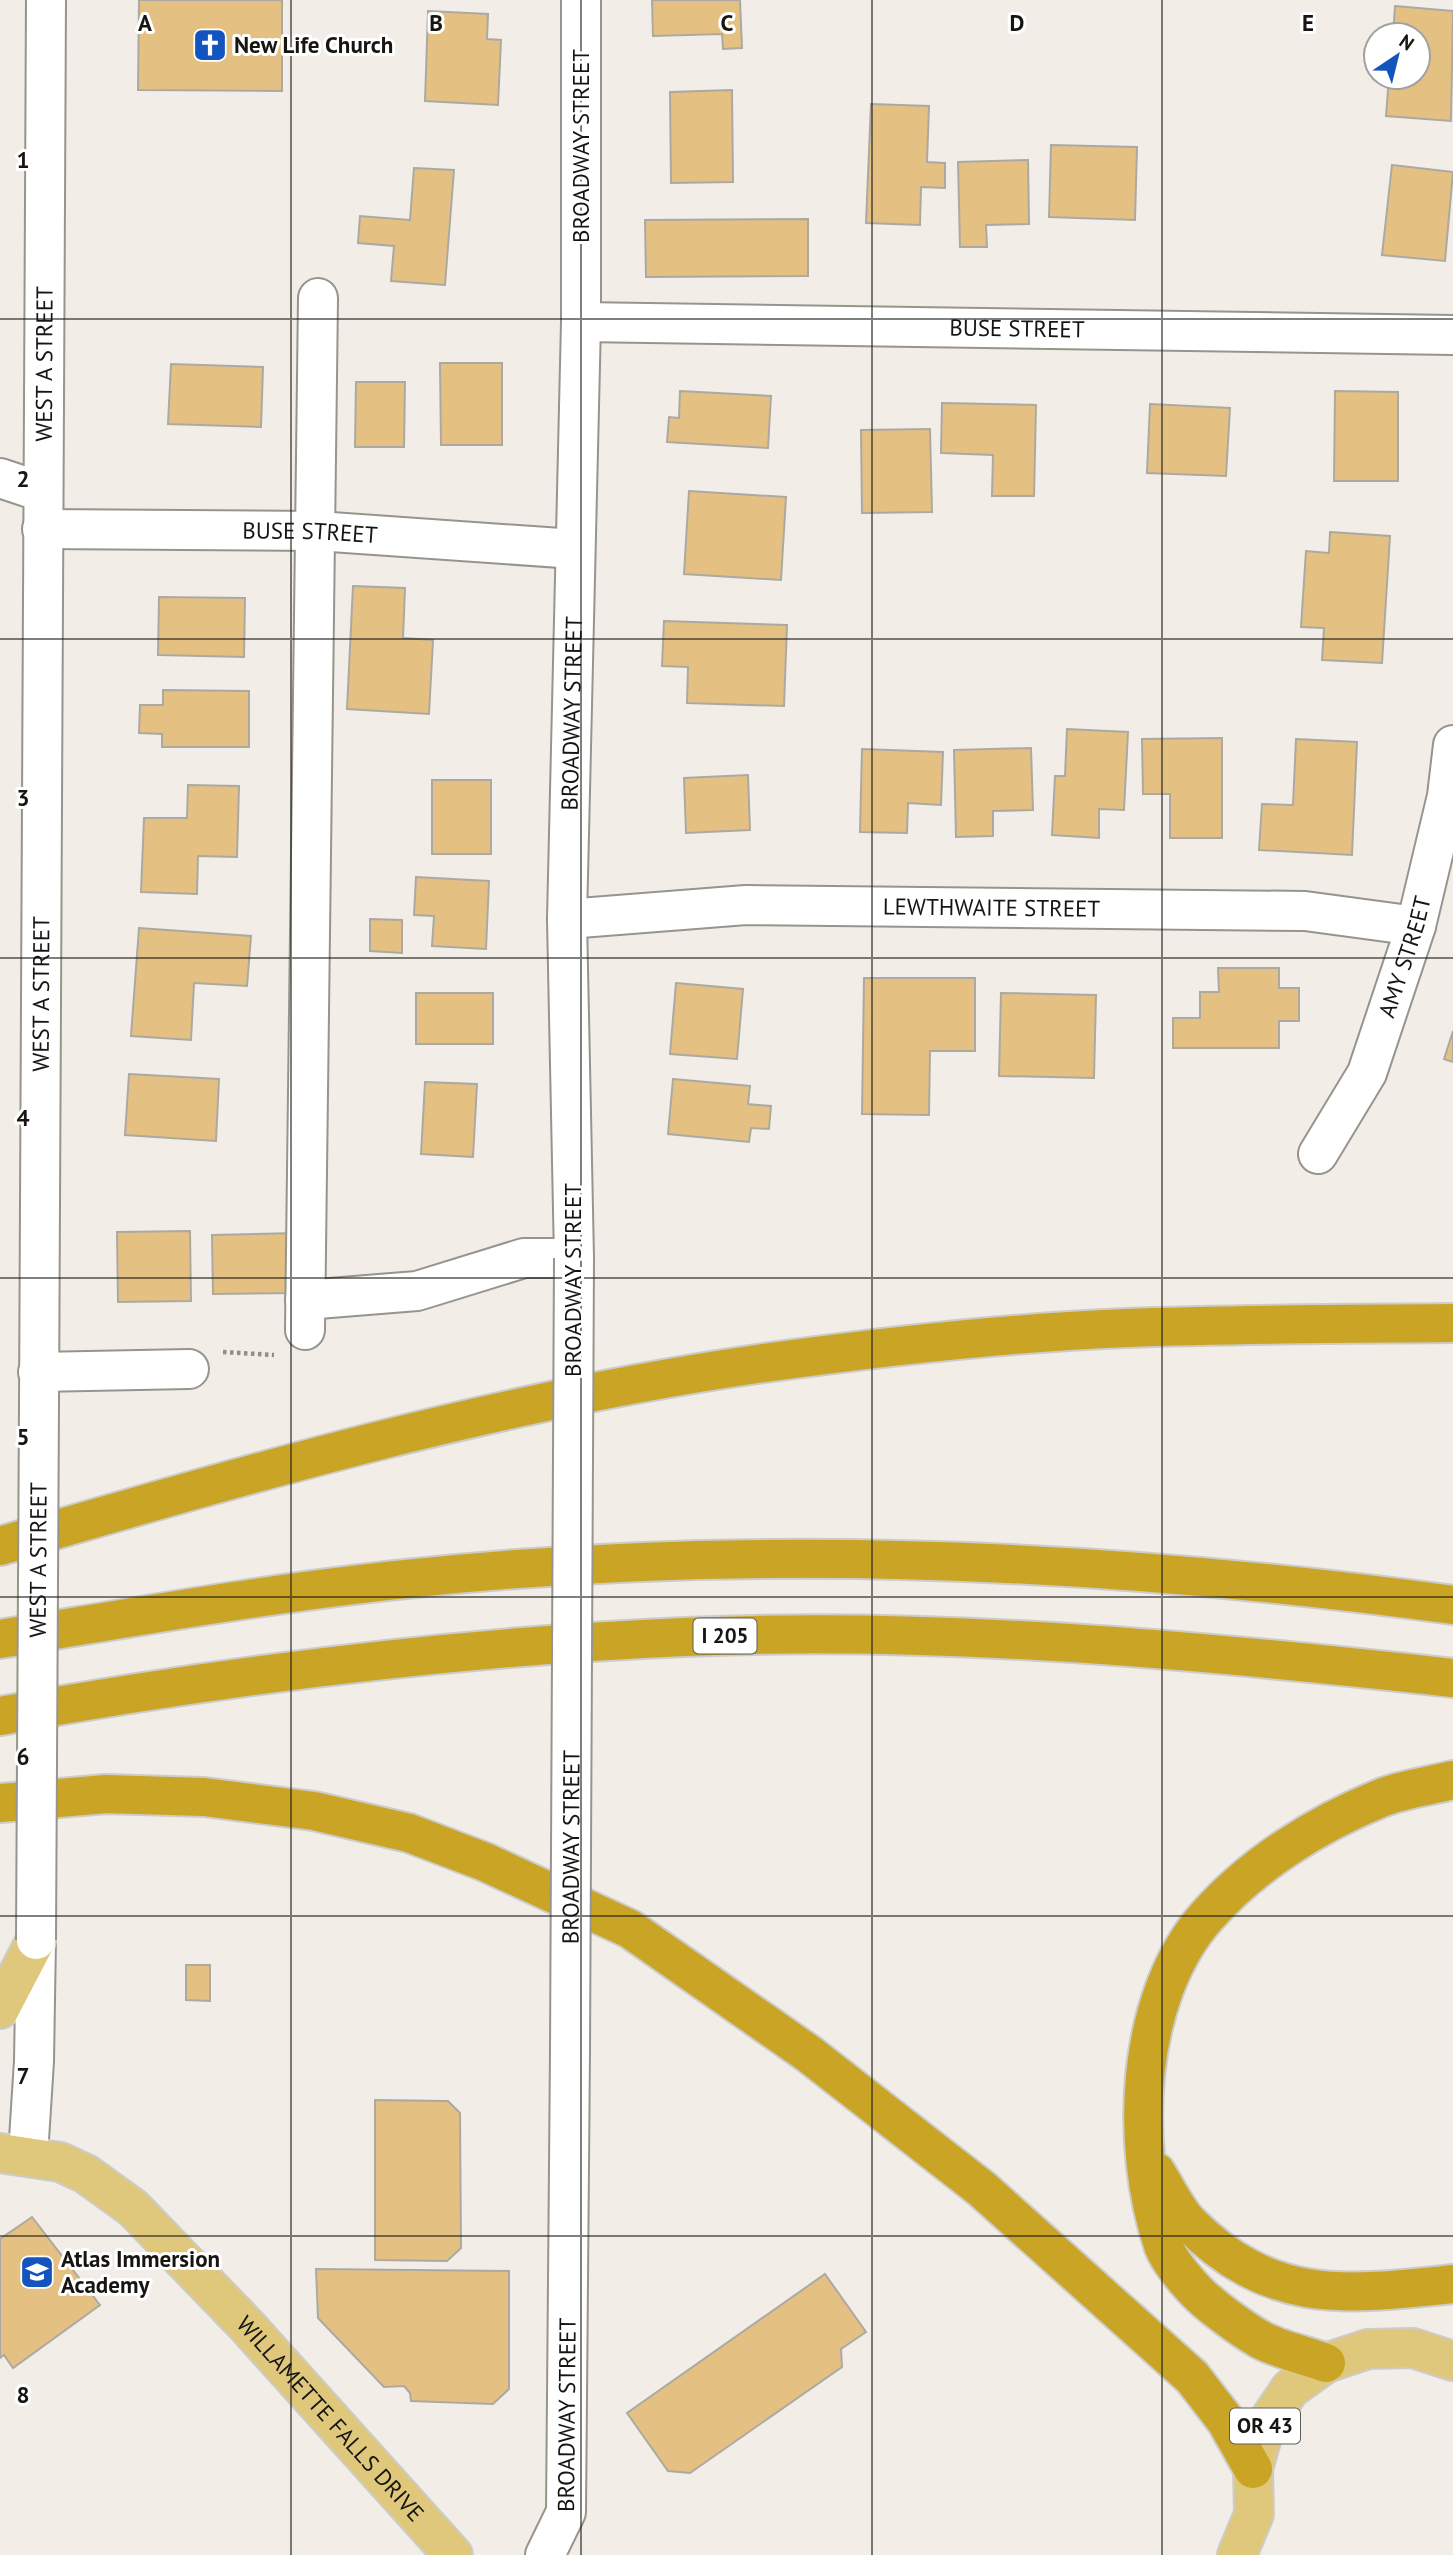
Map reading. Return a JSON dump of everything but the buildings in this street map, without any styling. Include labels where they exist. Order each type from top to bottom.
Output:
[{"type":"highway","points":[[0,1546],[262,1471],[496,1412],[754,1365],[875,1349],[1124,1328],[1453,1323]]},
{"type":"highway","points":[[0,1639],[405,1578],[635,1564],[779,1560],[992,1564],[1162,1573],[1453,1605]]},
{"type":"highway","name":"I 205","points":[[0,1716],[125,1693],[336,1664],[492,1648],[687,1637],[806,1635],[1027,1640],[1291,1660],[1453,1678]]},
{"type":"highway","points":[[1326,2362],[1261,2340],[1194,2290],[1163,2247],[1144,2153],[1144,2070],[1157,2010],[1179,1959],[1206,1917],[1253,1873],[1312,1830],[1383,1797],[1453,1780]]},
{"type":"highway","points":[[0,1803],[106,1794],[204,1797],[314,1811],[409,1833],[485,1863],[630,1929],[809,2054],[992,2197],[1192,2376],[1226,2421],[1253,2469]]},
{"type":"highway","points":[[1144,2153],[1187,2221],[1240,2265],[1285,2286],[1345,2292],[1453,2284]]},
{"type":"main road","points":[[0,2009],[36,1940]]},
{"type":"main road","name":"WILLAMETTE FALLS DRIVE","points":[[14,2154],[60,2162],[86,2174],[133,2208],[219,2295],[453,2555]]},
{"type":"main road","name":"OR 43","points":[[1270,2555],[1254,2514],[1253,2469],[1265,2426],[1290,2389],[1326,2362],[1368,2348],[1413,2348],[1453,2361]]},
{"type":"main road","name":"OR 43","points":[[1237,2555],[1254,2514]]},
{"type":"street","name":"WEST A STREET","points":[[14,2154],[34,2061],[36,1940],[46,0]]},
{"type":"street","name":"BROADWAY STREET","points":[[545,2555],[566,2512],[574,1258],[567,919],[581,322],[580,0]]},
{"type":"street","points":[[318,298],[305,1315],[417,1291],[524,1258],[574,1258]]},
{"type":"street","name":"BUSE STREET","points":[[581,322],[1453,335]]},
{"type":"street","name":"BUSE STREET","points":[[0,478],[42,511],[575,549]]},
{"type":"street","name":"AMY STREET","points":[[1318,1154],[1367,1073],[1416,926],[1447,796],[1453,745]]},
{"type":"street","name":"LEWTHWAITE STREET","points":[[567,919],[746,905],[1305,911],[1416,926]]},
{"type":"street","points":[[38,1388],[203,1360]]},
{"type":"path","points":[[203,1360],[282,1356],[305,1315]]},
{"type":"place","name":"New Life Church","points":[[210,45]]},
{"type":"place","name":"Atlas Immersion Academy","points":[[37,2272]]}]
